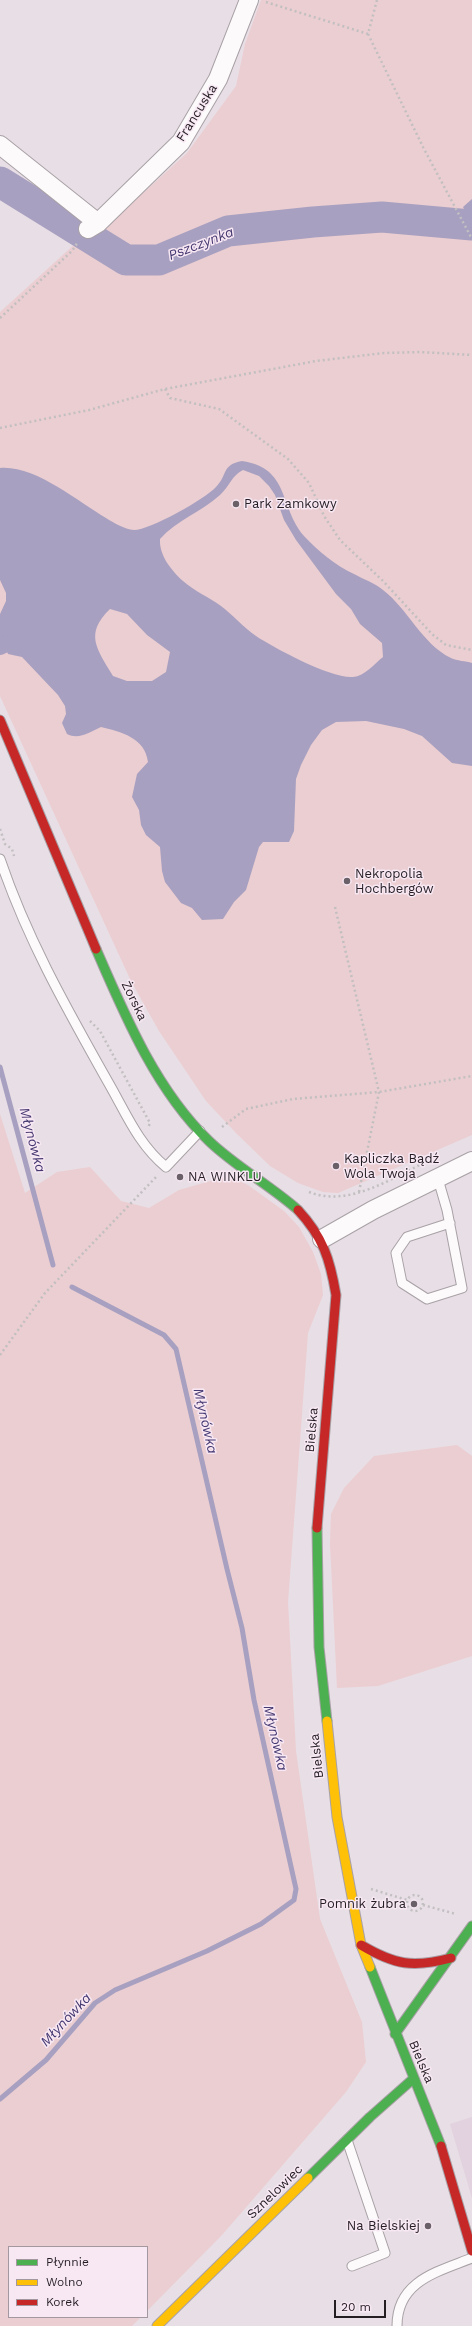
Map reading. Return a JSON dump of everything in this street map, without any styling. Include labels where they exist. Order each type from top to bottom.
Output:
[{"type":"main road","name":"Żorska","points":[[0,720],[122,1010],[149,1059],[180,1107],[200,1131],[221,1152],[291,1202],[308,1220],[322,1239]]},
{"type":"main road","name":"Bielska","points":[[322,1239],[333,1270],[336,1294],[316,1536],[316,1590],[319,1646],[337,1817],[361,1945],[413,2079],[431,2118],[451,2176],[472,2251]]},
{"type":"main road","points":[[395,2034],[472,1926]]},
{"type":"main road","points":[[361,1945],[380,1956],[404,1965],[418,1966],[450,1958]]},
{"type":"main road","name":"Sznelowiec","points":[[157,2326],[347,2139],[413,2079]]},
{"type":"street","name":"Francuska","points":[[0,145],[93,226],[181,142],[218,79],[249,0]]},
{"type":"street","points":[[322,1239],[373,1210],[472,1161]]},
{"type":"lane","points":[[0,859],[25,927],[64,1006],[110,1084],[129,1124],[152,1155],[166,1167],[200,1131]]},
{"type":"lane","points":[[438,1179],[450,1223],[462,1288],[427,1299],[402,1283],[396,1253],[407,1237],[450,1223]]},
{"type":"lane","points":[[347,2139],[385,2253],[352,2266]]},
{"type":"lane","points":[[397,2326],[401,2300],[408,2291],[438,2270],[472,2258]]},
{"type":"path","points":[[261,0],[368,34]]},
{"type":"path","points":[[377,0],[368,34],[423,147],[472,239]]},
{"type":"path","points":[[0,318],[72,251]]},
{"type":"path","points":[[0,428],[88,410],[165,389],[348,356],[420,352],[472,355]]},
{"type":"path","points":[[165,389],[170,398],[219,409],[288,460],[309,483],[324,516],[340,540],[383,581],[432,634],[446,645],[472,650]]},
{"type":"path","points":[[0,829],[5,844],[12,849],[14,857],[13,863]]},
{"type":"path","points":[[335,907],[379,1092],[359,1193]]},
{"type":"path","points":[[85,1016],[100,1031],[150,1123],[147,1132]]},
{"type":"path","points":[[218,1130],[231,1118],[246,1109],[294,1099],[379,1092],[472,1076]]},
{"type":"path","points":[[306,1191],[318,1196],[339,1198],[359,1193],[432,1159]]},
{"type":"path","points":[[0,1355],[44,1293],[166,1167]]},
{"type":"path","points":[[370,1889],[407,1900]]},
{"type":"path","points":[[407,1900],[410,1896],[419,1895],[423,1905]]},
{"type":"path","points":[[407,1900],[408,1908],[412,1911],[417,1911],[423,1905]]},
{"type":"path","points":[[423,1905],[461,1915]]},
{"type":"shaded area","name":"Park Zamkowy","points":[[261,0],[472,0],[472,1135],[338,1193],[323,1192],[298,1183],[270,1166],[206,1101],[159,1031],[131,981],[0,696],[0,312],[98,223],[142,194],[187,153],[236,86],[245,44]]},
{"type":"shaded area","points":[[472,199],[472,224],[463,207]]},
{"type":"shaded area","points":[[242,461],[257,465],[268,472],[276,480],[282,490],[296,525],[315,547],[340,566],[373,583],[383,590],[400,607],[423,635],[441,652],[453,659],[472,663],[472,766],[452,763],[422,736],[404,729],[366,721],[336,722],[322,730],[311,745],[301,765],[296,779],[294,831],[289,842],[263,842],[259,847],[246,890],[234,902],[223,919],[202,920],[192,908],[181,903],[165,882],[162,871],[160,847],[146,835],[141,825],[139,810],[132,797],[137,774],[148,762],[142,747],[131,737],[117,731],[101,727],[80,736],[71,736],[67,734],[62,723],[66,714],[65,706],[58,695],[22,657],[8,654],[0,636],[0,614],[6,601],[6,593],[0,580],[0,468],[27,472],[41,478],[112,522],[134,530],[142,529],[164,520],[201,499],[220,483],[228,468],[235,463]],"holes":[[[243,470],[259,476],[269,486],[275,495],[284,520],[296,540],[336,594],[351,609],[360,624],[382,643],[383,657],[361,674],[353,677],[332,673],[303,662],[264,641],[251,632],[221,606],[187,585],[174,572],[167,562],[161,551],[160,539],[174,526],[213,501],[220,495],[233,478]],[[110,609],[127,614],[147,635],[170,652],[166,672],[152,681],[127,681],[113,676],[98,650],[95,634],[97,626]]]},
{"type":"shaded area","points":[[0,1114],[25,1193],[57,1172],[90,1167],[121,1201],[149,1208],[179,1190],[228,1176],[248,1185],[284,1211],[299,1227],[313,1252],[321,1274],[323,1295],[308,1333],[288,1602],[296,1751],[320,1919],[362,2022],[366,2062],[346,2092],[222,2235],[148,2310],[148,2246],[8,2246],[8,2318],[140,2318],[132,2326],[0,2326]]},
{"type":"shaded area","points":[[457,1445],[472,1456],[472,1656],[378,1686],[337,1688],[330,1543],[331,1514],[344,1488],[374,1456]]},
{"type":"shaded area","points":[[472,2117],[472,2198],[450,2124]]},
{"type":"waterway","name":"Pszczynka","points":[[0,182],[126,260],[159,260],[228,231],[313,222],[382,217],[472,225]]},
{"type":"waterway","points":[[0,646],[4,644]]},
{"type":"waterway","name":"Młynówka","points":[[0,1067],[53,1265]]},
{"type":"waterway","name":"Młynówka","points":[[0,2099],[46,2060],[95,2003],[115,1990],[207,1951],[261,1924],[294,1900],[296,1889],[254,1700],[242,1628],[176,1349],[164,1335],[72,1287]]},
{"type":"traffic: fast","points":[[96,949],[118,1000],[144,1051],[173,1099],[190,1121],[219,1150],[298,1210]]},
{"type":"traffic: fast","points":[[317,1528],[319,1647],[327,1721]]},
{"type":"traffic: fast","points":[[395,2034],[472,1926]]},
{"type":"traffic: fast","points":[[370,1967],[441,2146]]},
{"type":"traffic: fast","points":[[308,2178],[370,2117],[413,2079]]},
{"type":"traffic: slow","points":[[327,1721],[337,1817],[361,1945],[370,1967]]},
{"type":"traffic: slow","points":[[157,2326],[308,2178]]},
{"type":"traffic: jam","points":[[0,720],[96,949]]},
{"type":"traffic: jam","points":[[298,1210],[314,1230],[324,1249],[331,1270],[336,1295],[317,1528]]},
{"type":"traffic: jam","points":[[361,1945],[384,1957],[404,1963],[426,1963],[451,1958]]},
{"type":"traffic: jam","points":[[441,2146],[472,2251]]},
{"type":"place","name":"Park Zamkowy","points":[[236,504]]},
{"type":"place","name":"Nekropolia Hochbergów","points":[[347,881]]},
{"type":"place","name":"Kapliczka Bądź Wola Twoja","points":[[336,1166]]},
{"type":"place","name":"NA WINKLU","points":[[180,1177]]},
{"type":"place","name":"Pomnik żubra","points":[[414,1904]]},
{"type":"place","name":"Na Bielskiej","points":[[428,2226]]}]
